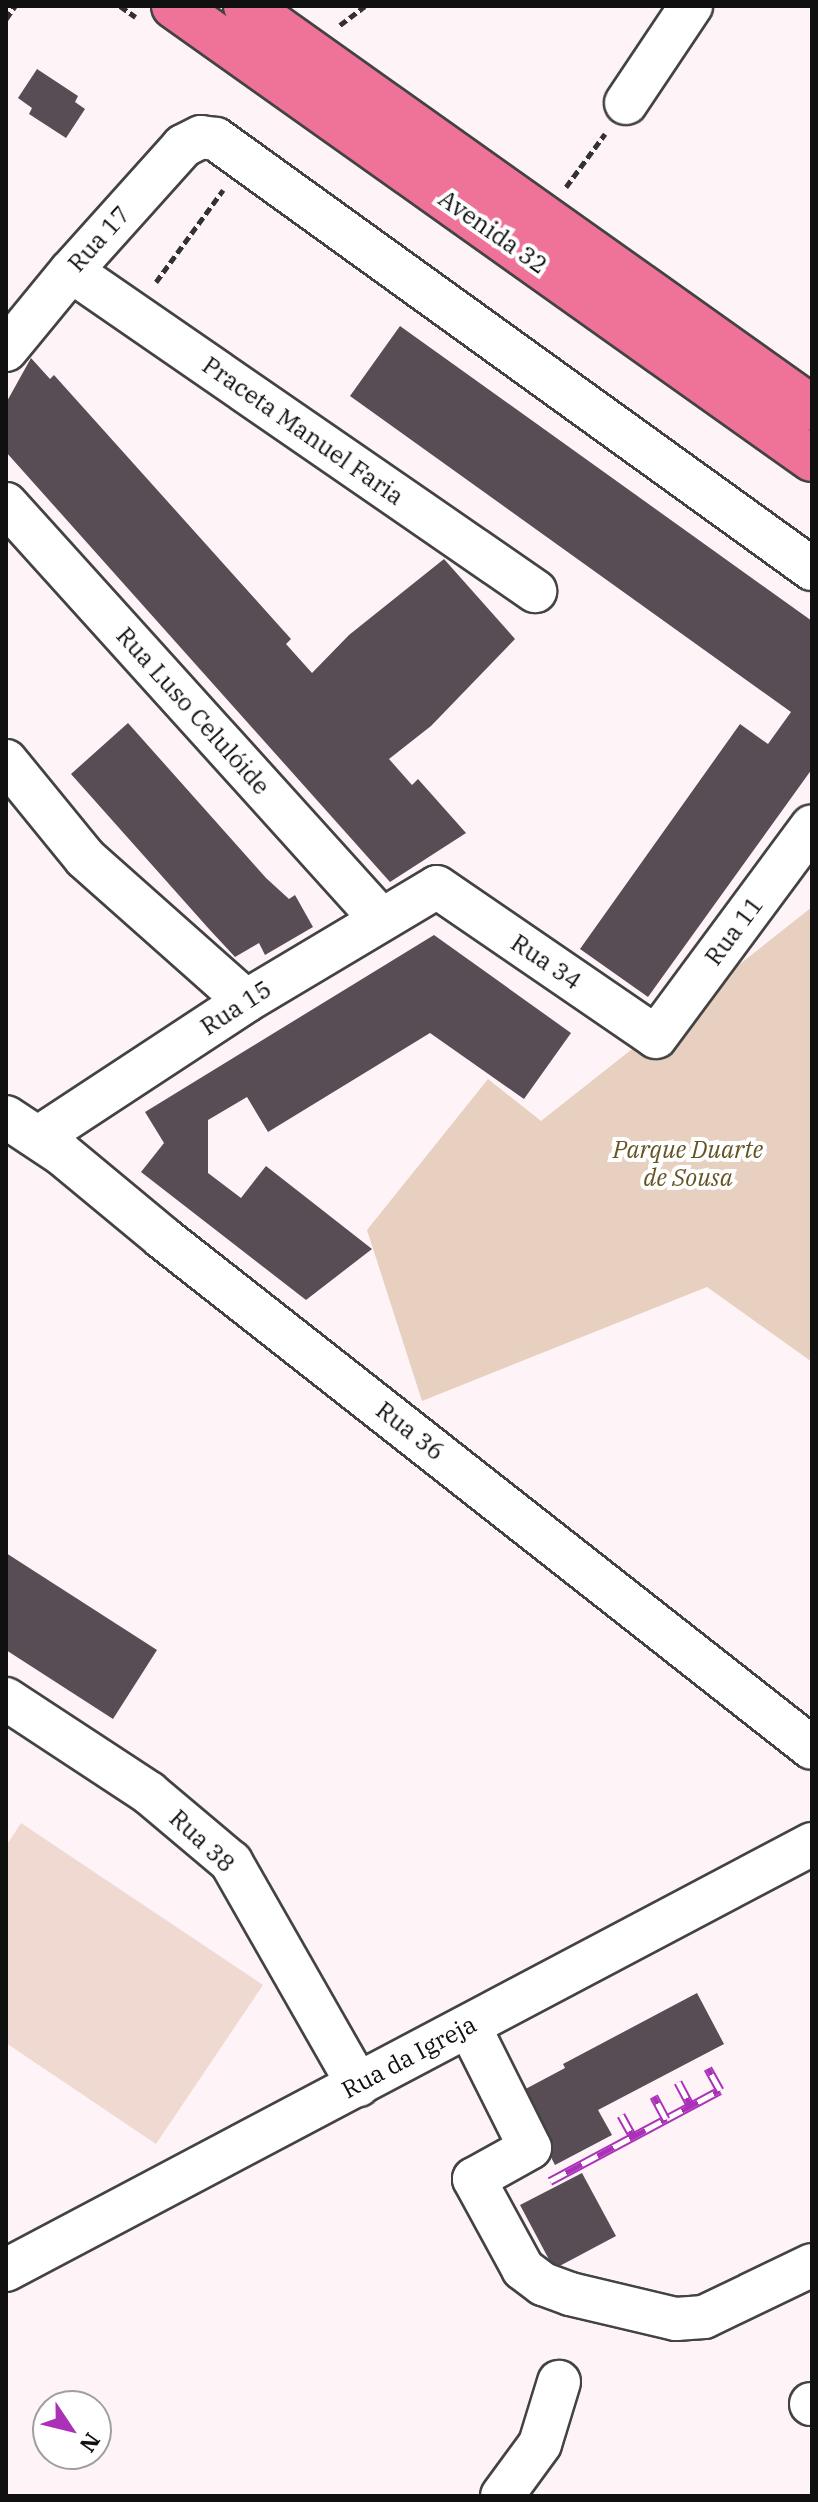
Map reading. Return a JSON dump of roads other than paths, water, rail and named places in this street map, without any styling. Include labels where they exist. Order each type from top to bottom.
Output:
[{"type":"main road","name":"Avenida 32","points":[[174,6],[812,459]]},
{"type":"main road","name":"Avenida 32","points":[[246,6],[812,408]]},
{"type":"street","points":[[626,103],[691,6]]},
{"type":"street","name":"Rua 17","points":[[6,350],[71,271],[183,146],[201,137],[216,139],[812,569]]},
{"type":"street","name":"Praceta Manuel Faria","points":[[71,271],[535,591]]},
{"type":"street","name":"Rua Luso Celulóide","points":[[6,504],[380,918]]},
{"type":"street","points":[[6,761],[85,858],[246,1001]]},
{"type":"street","name":"Rua 11","points":[[656,1037],[812,826]]},
{"type":"street","name":"Rua 15","points":[[23,1127],[246,1001],[380,918],[437,887]]},
{"type":"street","name":"Rua 34","points":[[437,887],[656,1037]]},
{"type":"street","name":"Rua 36","points":[[23,1127],[812,1748]]},
{"type":"street","name":"Rua 38","points":[[6,1699],[149,1793],[231,1862],[358,2085]]},
{"type":"street","name":"Rua da Igreja","points":[[6,2270],[812,1844]]},
{"type":"street","points":[[469,2026],[530,2148],[474,2179],[523,2269],[543,2284],[570,2294],[676,2319],[704,2317],[812,2265]]},
{"type":"street","points":[[502,2496],[540,2444],[559,2382]]},
{"type":"railway","points":[[666,2119],[720,2090],[708,2068]]},
{"type":"railway","points":[[678,2082],[691,2106]]},
{"type":"railway","points":[[550,2181],[666,2119],[654,2096]]},
{"type":"railway","points":[[621,2115],[633,2137]]},
{"type":"park label","name":"Parque Duarte de Sousa","points":[[688,1164]]}]
